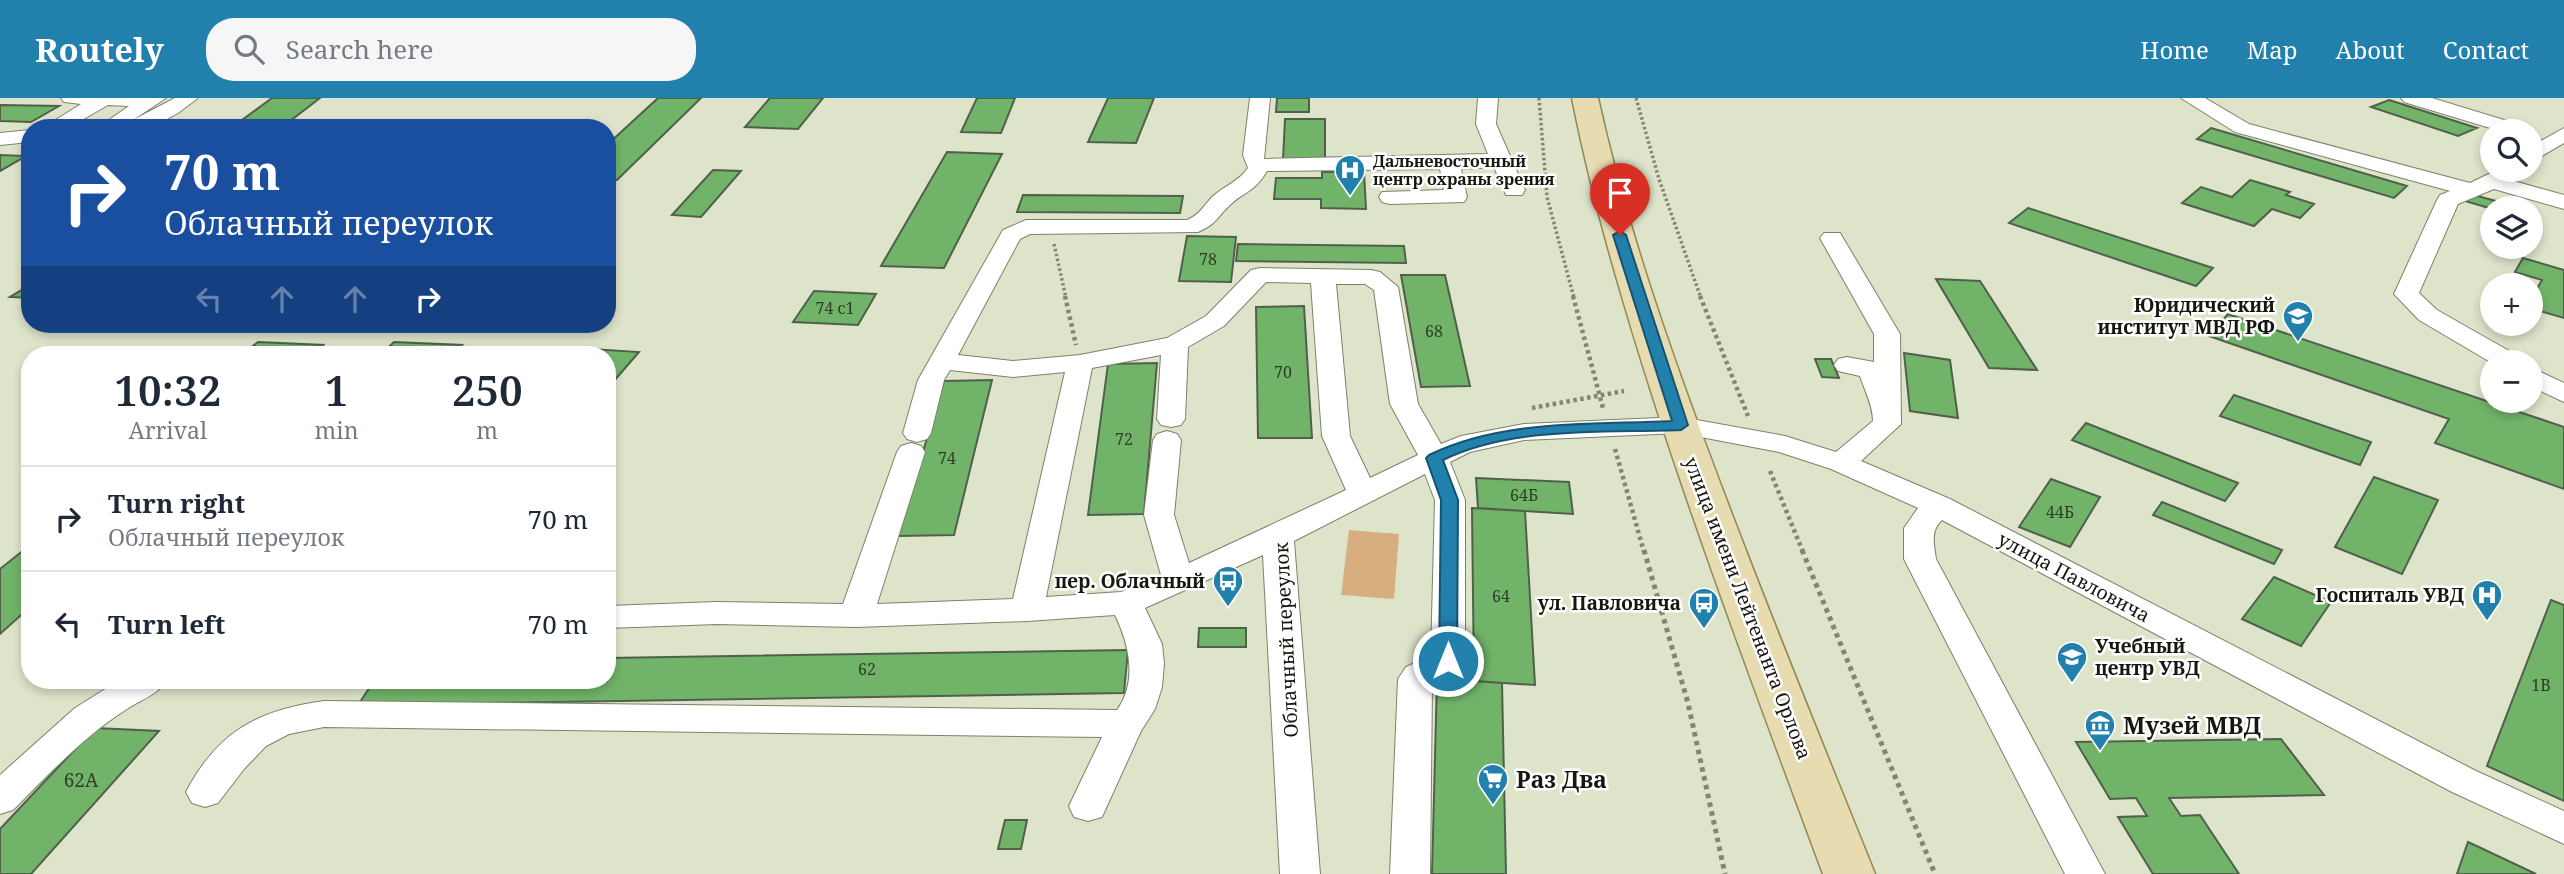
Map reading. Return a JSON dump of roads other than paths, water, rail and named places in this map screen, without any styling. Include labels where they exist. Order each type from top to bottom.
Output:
[{"type":"main road","name":"улица имени Лейтенанта Орлова","points":[[1585,98],[1598,160],[1633,282],[1693,466],[1849,874]]},
{"type":"street","points":[[71,98],[154,99]]},
{"type":"street","points":[[154,119],[188,98]]},
{"type":"street","points":[[1260,98],[1253,155],[1255,163],[1260,165],[1500,160]]},
{"type":"street","points":[[1488,98],[1486,124],[1514,190]]},
{"type":"street","points":[[2191,98],[2242,128],[2480,178]]},
{"type":"street","points":[[2411,98],[2480,119]]},
{"type":"street","points":[[69,119],[105,99]]},
{"type":"street","points":[[121,119],[154,99]]},
{"type":"street","points":[[0,139],[21,137]]},
{"type":"street","points":[[2543,148],[2559,138]]},
{"type":"street","points":[[1390,197],[1456,197],[1449,163]]},
{"type":"street","points":[[856,616],[914,443],[932,380],[1011,235],[1026,227],[1190,227],[1206,220],[1220,201],[1249,183],[1260,165]]},
{"type":"street","points":[[2487,182],[2448,200],[2438,228],[2418,260],[2406,294],[2428,315],[2488,350]]},
{"type":"street","points":[[2498,182],[2564,202]]},
{"type":"street","points":[[1832,238],[1887,334],[1887,424],[1841,463]]},
{"type":"street","points":[[942,361],[1013,369],[1080,363],[1175,344],[1215,321],[1260,275],[1371,277],[1386,286],[1404,404],[1434,458],[1450,500],[1448,661],[1444,666],[1419,674],[1415,679],[1410,874]]},
{"type":"street","points":[[1323,276],[1336,436],[1363,494]]},
{"type":"street","points":[[1175,344],[1159,515],[1178,580]]},
{"type":"street","points":[[1027,610],[1080,363]]},
{"type":"street","points":[[1847,365],[1872,370],[1887,424]]},
{"type":"street","points":[[2543,382],[2564,394]]},
{"type":"street","name":"Облачный переулок","points":[[1300,874],[1278,536],[1461,445],[1524,432],[1681,425]]},
{"type":"street","name":"улица Павловича","points":[[1681,425],[1757,439],[1841,463],[1939,506],[2463,781],[2564,828]]},
{"type":"street","points":[[1939,506],[1920,522],[1917,537],[1920,559],[2085,874]]},
{"type":"street","points":[[616,617],[717,613],[856,616],[1027,610],[1126,603],[1278,536]]},
{"type":"street","points":[[1088,806],[1126,724],[1135,717],[1142,700],[1146,647],[1126,603]]},
{"type":"street","points":[[0,799],[55,744],[130,689]]},
{"type":"street","points":[[205,792],[232,755],[261,729],[291,718],[324,714],[1126,724]]},
{"type":"place","name":"Дальневосточный центр охраны зрения","points":[[1350,197]]},
{"type":"place","name":"Юридический институт МВД РФ","points":[[2298,343]]},
{"type":"place","name":"пер. Облачный","points":[[1228,608]]},
{"type":"place","name":"Госпиталь УВД","points":[[2487,622]]},
{"type":"place","name":"ул. Павловича","points":[[1704,630]]},
{"type":"place","name":"Учебный центр УВД","points":[[2072,684]]},
{"type":"place","name":"Музей МВД","points":[[2100,752]]},
{"type":"place","name":"Раз Два","points":[[1493,806]]}]
